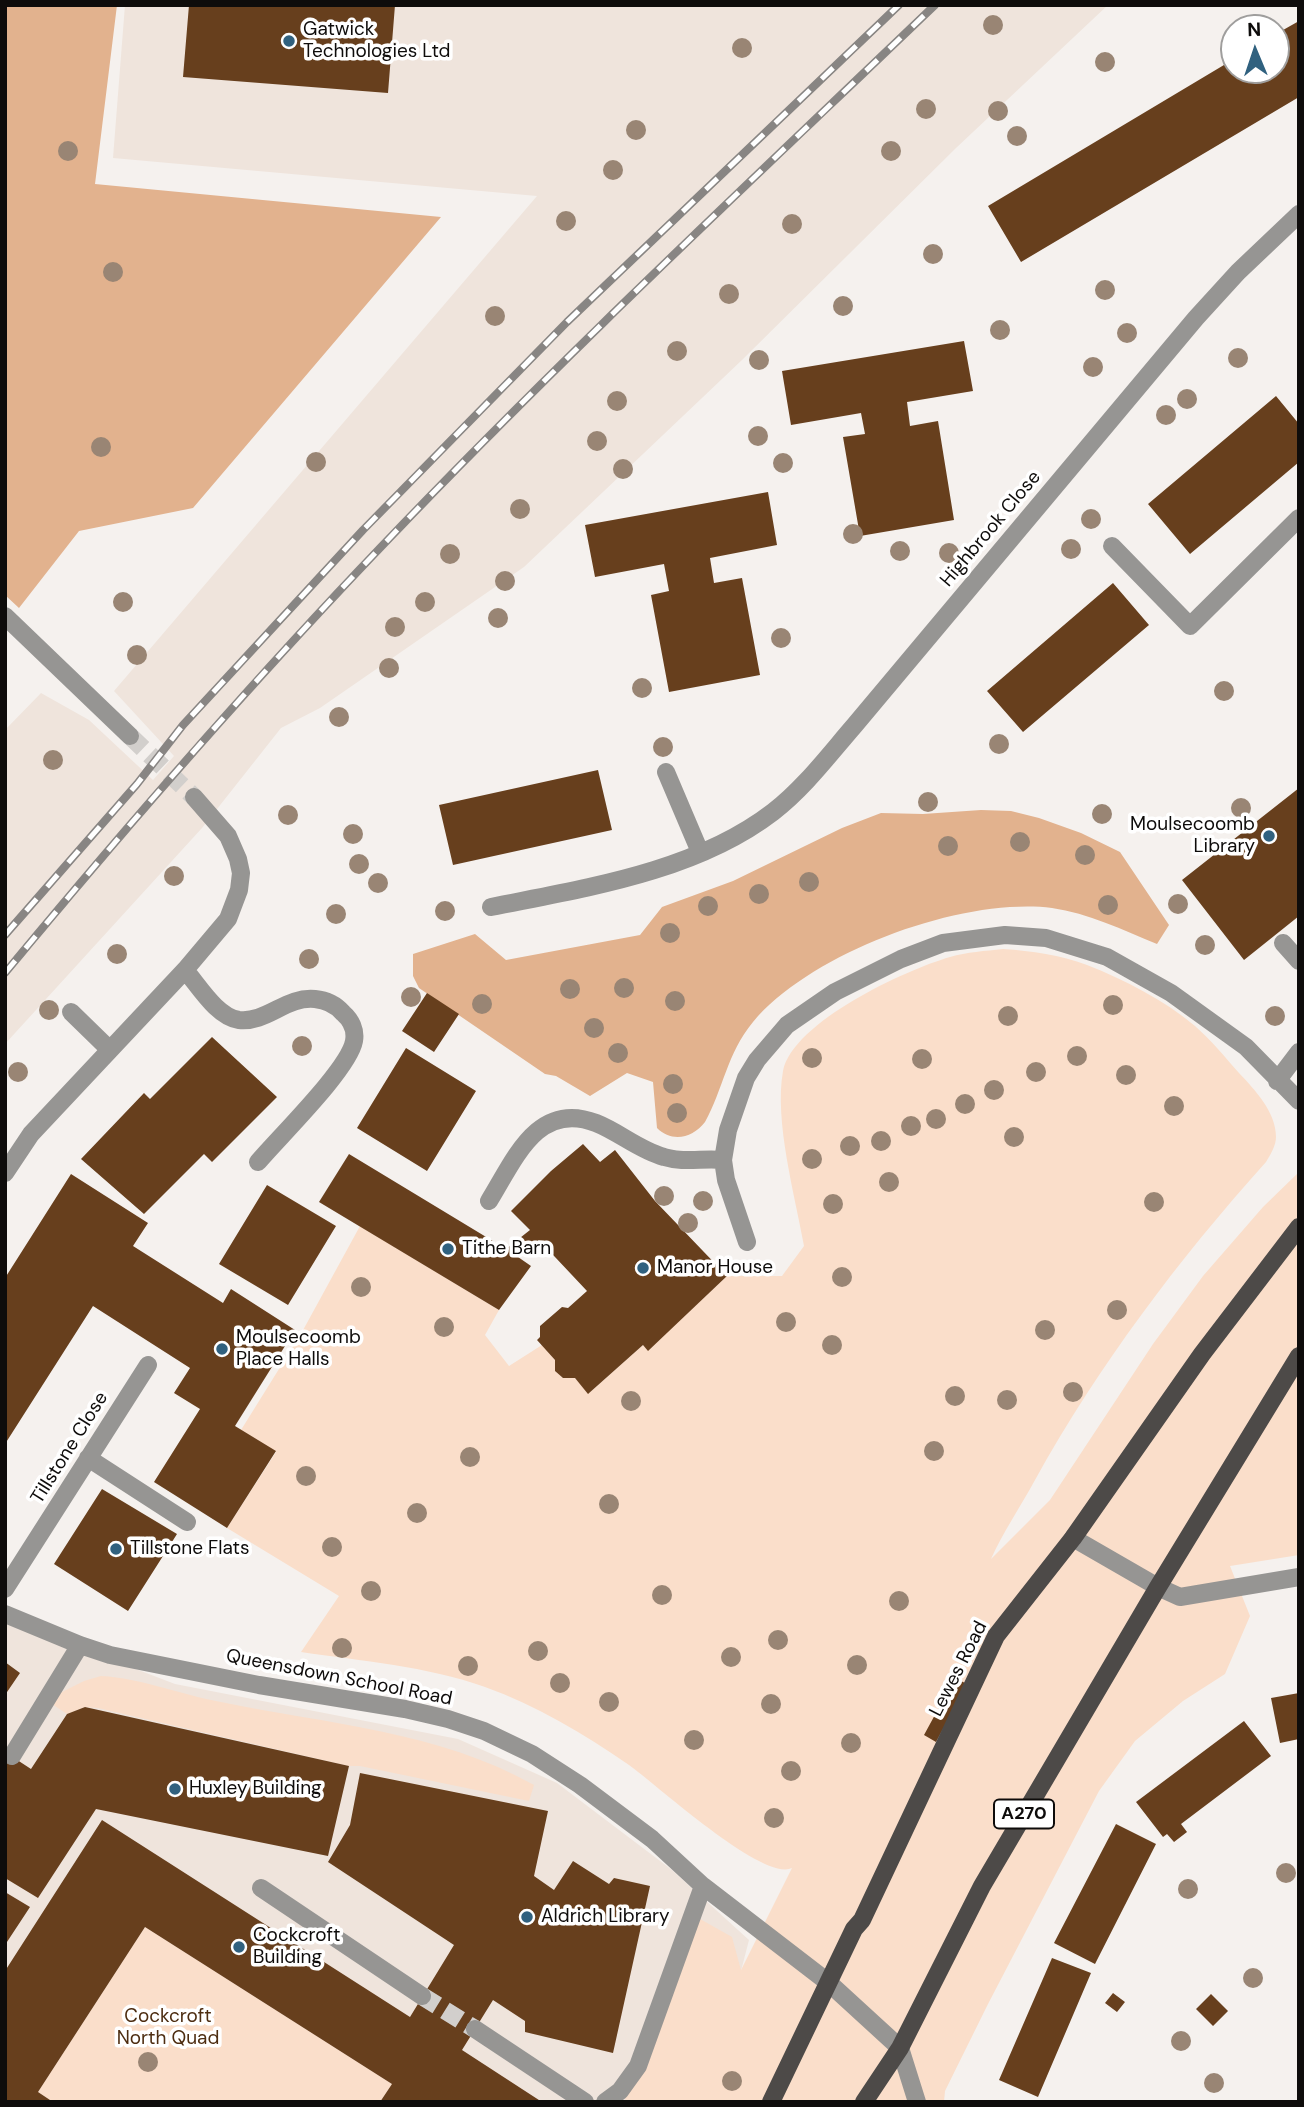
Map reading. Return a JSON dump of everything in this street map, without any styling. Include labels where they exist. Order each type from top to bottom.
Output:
[{"type":"main road","name":"Lewes Road","points":[[771,2102],[854,1928],[862,1920],[996,1636],[1073,1538],[1202,1354],[1299,1227]]},
{"type":"main road","name":"A270","points":[[864,2102],[900,2048],[982,1886],[1158,1587],[1299,1356]]},
{"type":"street","name":"Highbrook Close","points":[[491,907],[612,883],[656,870],[751,827],[774,811],[801,787],[1196,318],[1238,272],[1299,214]]},
{"type":"street","points":[[1112,546],[1190,626],[1299,518]]},
{"type":"street","points":[[5,616],[130,736]]},
{"type":"street","points":[[666,772],[700,852]]},
{"type":"street","points":[[5,1173],[32,1133],[185,970],[228,919],[237,898],[240,873],[238,859],[228,836],[194,797]]},
{"type":"street","points":[[747,1242],[726,1180],[723,1160],[728,1129],[746,1078],[757,1060],[787,1025],[835,992],[869,974],[943,943],[1005,935],[1046,938],[1107,957],[1171,993],[1246,1047],[1299,1101]]},
{"type":"street","points":[[1283,943],[1299,961]]},
{"type":"street","points":[[185,970],[217,1007],[230,1017],[239,1020],[261,1017],[295,1000],[319,999],[342,1012],[354,1028],[352,1049],[340,1069],[258,1162]]},
{"type":"street","points":[[71,1012],[110,1050]]},
{"type":"street","points":[[1277,1081],[1299,1052]]},
{"type":"street","points":[[489,1200],[528,1137],[547,1123],[560,1120],[593,1122],[663,1157],[683,1161],[706,1158],[723,1160]]},
{"type":"street","name":"Tillstone Close","points":[[5,1589],[148,1365]]},
{"type":"street","points":[[88,1458],[187,1522]]},
{"type":"street","points":[[1073,1538],[1180,1597],[1299,1577]]},
{"type":"street","name":"Queensdown School Road","points":[[5,1614],[80,1646],[110,1655],[245,1682],[405,1709],[449,1719],[484,1731],[531,1754],[580,1785],[652,1839],[703,1886],[829,1983],[900,2048]]},
{"type":"street","points":[[12,1756],[80,1646]]},
{"type":"street","points":[[605,2102],[620,2091],[638,2066],[703,1886]]},
{"type":"street","points":[[261,1888],[422,1996]]},
{"type":"street","points":[[475,2029],[585,2102]]},
{"type":"street","points":[[900,2048],[917,2102]]},
{"type":"shaded area","points":[[5,5],[117,5],[95,184],[441,217],[193,508],[79,531],[19,608],[5,595]]},
{"type":"shaded area","points":[[125,5],[1108,5],[956,148],[742,360],[524,567],[320,708],[281,728],[202,828],[5,1044],[5,730],[41,693],[89,720],[153,780],[174,756],[114,691],[537,196],[113,158]]},
{"type":"shaded area","points":[[1011,811],[1039,818],[1081,833],[1120,852],[1169,925],[1157,944],[1092,918],[1052,908],[1015,907],[975,911],[890,935],[850,952],[812,973],[779,997],[753,1022],[737,1046],[705,1122],[695,1132],[682,1137],[669,1136],[657,1128],[653,1082],[627,1073],[590,1096],[556,1076],[545,1074],[419,988],[413,976],[413,954],[475,934],[506,960],[640,935],[662,907],[733,881],[842,828],[881,813],[923,814]]},
{"type":"shaded area","points":[[5,1619],[175,1684],[458,1739],[557,1783],[672,1870],[749,1940],[741,1971],[671,2102],[5,2102]]},
{"type":"green space","points":[[1003,949],[1046,954],[1087,965],[1157,999],[1207,1037],[1258,1094],[1269,1110],[1276,1137],[1266,1162],[1171,1275],[1113,1355],[1060,1437],[991,1559],[1050,1500],[1153,1344],[1203,1276],[1263,1207],[1299,1172],[1299,1555],[1230,1566],[1250,1616],[1225,1674],[1183,1701],[1135,1741],[1099,1791],[988,2004],[945,2091],[944,2102],[627,2102],[620,2091],[693,1915],[732,1937],[741,1970],[792,1868],[778,1868],[758,1861],[735,1847],[629,1765],[577,1731],[523,1702],[440,1674],[301,1652],[339,1596],[227,1528],[276,1452],[241,1430],[302,1332],[360,1226],[499,1310],[485,1335],[509,1366],[542,1345],[555,1360],[555,1371],[563,1378],[575,1378],[589,1393],[643,1345],[648,1350],[727,1276],[782,1276],[804,1246],[781,1112],[783,1071],[791,1053],[807,1034],[828,1017],[906,973],[950,957]]},
{"type":"green space","points":[[101,1676],[421,1741],[460,1752],[534,1785],[529,1801],[349,1766],[98,1708],[85,1707],[67,1714],[46,1700],[84,1681]]},
{"type":"green space","name":"Cockcroft North Quad","points":[[145,1927],[392,2084],[380,2102],[53,2102],[38,2092]]},
{"type":"building","name":"Gatwick Technologies Ltd","points":[[189,5],[395,5],[388,93],[183,77]]},
{"type":"building","points":[[1299,21],[1299,97],[1021,262],[988,206],[1220,67],[1220,84],[1290,84],[1290,26]]},
{"type":"building","points":[[964,341],[973,391],[907,402],[910,426],[938,421],[954,520],[860,536],[843,437],[865,434],[861,413],[791,425],[782,371]]},
{"type":"building","points":[[1276,396],[1299,424],[1299,462],[1190,554],[1148,504]]},
{"type":"building","points":[[768,492],[777,545],[710,558],[714,583],[742,578],[760,675],[669,692],[651,595],[669,591],[664,564],[595,577],[585,525]]},
{"type":"building","points":[[1113,583],[1149,625],[1023,732],[987,691]]},
{"type":"building","points":[[598,770],[612,830],[453,865],[439,805]]},
{"type":"building","name":"Moulsecoomb Library","points":[[1299,788],[1299,916],[1244,960],[1182,880]]},
{"type":"building","points":[[427,993],[459,1014],[434,1052],[402,1031]]},
{"type":"building","points":[[212,1037],[277,1097],[212,1162],[204,1154],[144,1214],[81,1159],[144,1093],[150,1099]]},
{"type":"building","points":[[406,1048],[476,1091],[427,1171],[357,1128]]},
{"type":"building","name":"Manor House","points":[[583,1144],[600,1162],[615,1150],[655,1201],[727,1276],[648,1351],[643,1345],[588,1394],[575,1378],[563,1378],[555,1371],[555,1360],[537,1340],[540,1337],[540,1326],[562,1307],[568,1308],[587,1291],[539,1240],[518,1257],[531,1266],[499,1310],[319,1202],[349,1154],[506,1249],[530,1230],[511,1211]]},
{"type":"building","name":"Moulsecoomb Place Halls","points":[[71,1174],[148,1223],[133,1246],[223,1303],[231,1289],[295,1330],[235,1426],[276,1451],[227,1528],[154,1482],[200,1409],[174,1393],[190,1368],[93,1306],[5,1444],[5,1278]]},
{"type":"building","name":"Moulsecoomb Place Halls","points":[[267,1185],[336,1226],[288,1305],[219,1264]]},
{"type":"building","name":"Tillstone Flats","points":[[102,1489],[177,1534],[128,1611],[54,1564]]},
{"type":"building","points":[[5,1662],[20,1673],[5,1695]]},
{"type":"building","points":[[955,1678],[967,1684],[936,1742],[924,1735]]},
{"type":"building","points":[[1299,1693],[1299,1739],[1280,1743],[1271,1698]]},
{"type":"building","name":"Huxley Building","points":[[85,1707],[349,1766],[328,1856],[96,1809],[38,1898],[5,1878],[5,1752],[31,1769],[67,1714]]},
{"type":"building","points":[[1244,1721],[1271,1756],[1181,1824],[1187,1832],[1174,1842],[1167,1834],[1163,1837],[1136,1802]]},
{"type":"building","points":[[360,1773],[548,1811],[534,1876],[554,1890],[573,1861],[609,1884],[614,1878],[650,1886],[613,2053],[525,2032],[525,2021],[493,2000],[462,2050],[542,2102],[380,2102],[392,2084],[145,1927],[38,2092],[53,2102],[5,2102],[5,1971],[102,1820],[410,2017],[454,1945],[328,1862],[350,1825]]},
{"type":"building","points":[[1116,1824],[1156,1844],[1095,1964],[1054,1943]]},
{"type":"building","points":[[5,1892],[30,1907],[5,1945]]},
{"type":"building","points":[[1052,1958],[1091,1973],[1038,2097],[999,2080]]},
{"type":"building","points":[[1113,1993],[1125,2002],[1117,2012],[1105,2003]]},
{"type":"building","points":[[1211,1994],[1228,2011],[1213,2026],[1196,2009]]},
{"type":"tunnel","points":[[130,736],[194,797]]},
{"type":"tunnel","points":[[422,1996],[475,2029]]},
{"type":"railway","points":[[5,935],[137,784],[183,725],[363,530],[567,322],[899,5]]},
{"type":"railway","points":[[5,973],[189,757],[380,548],[585,341],[935,5]]},
{"type":"place","name":"Gatwick Technologies Ltd","points":[[289,41]]},
{"type":"place","name":"Moulsecoomb Library","points":[[1269,836]]},
{"type":"place","name":"Tithe Barn","points":[[448,1249]]},
{"type":"place","name":"Manor House","points":[[643,1268]]},
{"type":"place","name":"Moulsecoomb Place Halls","points":[[222,1349]]},
{"type":"place","name":"Tillstone Flats","points":[[116,1549]]},
{"type":"place","name":"Huxley Building","points":[[175,1789]]},
{"type":"place","name":"Aldrich Library","points":[[527,1917]]},
{"type":"place","name":"Cockcroft Building","points":[[239,1947]]}]
